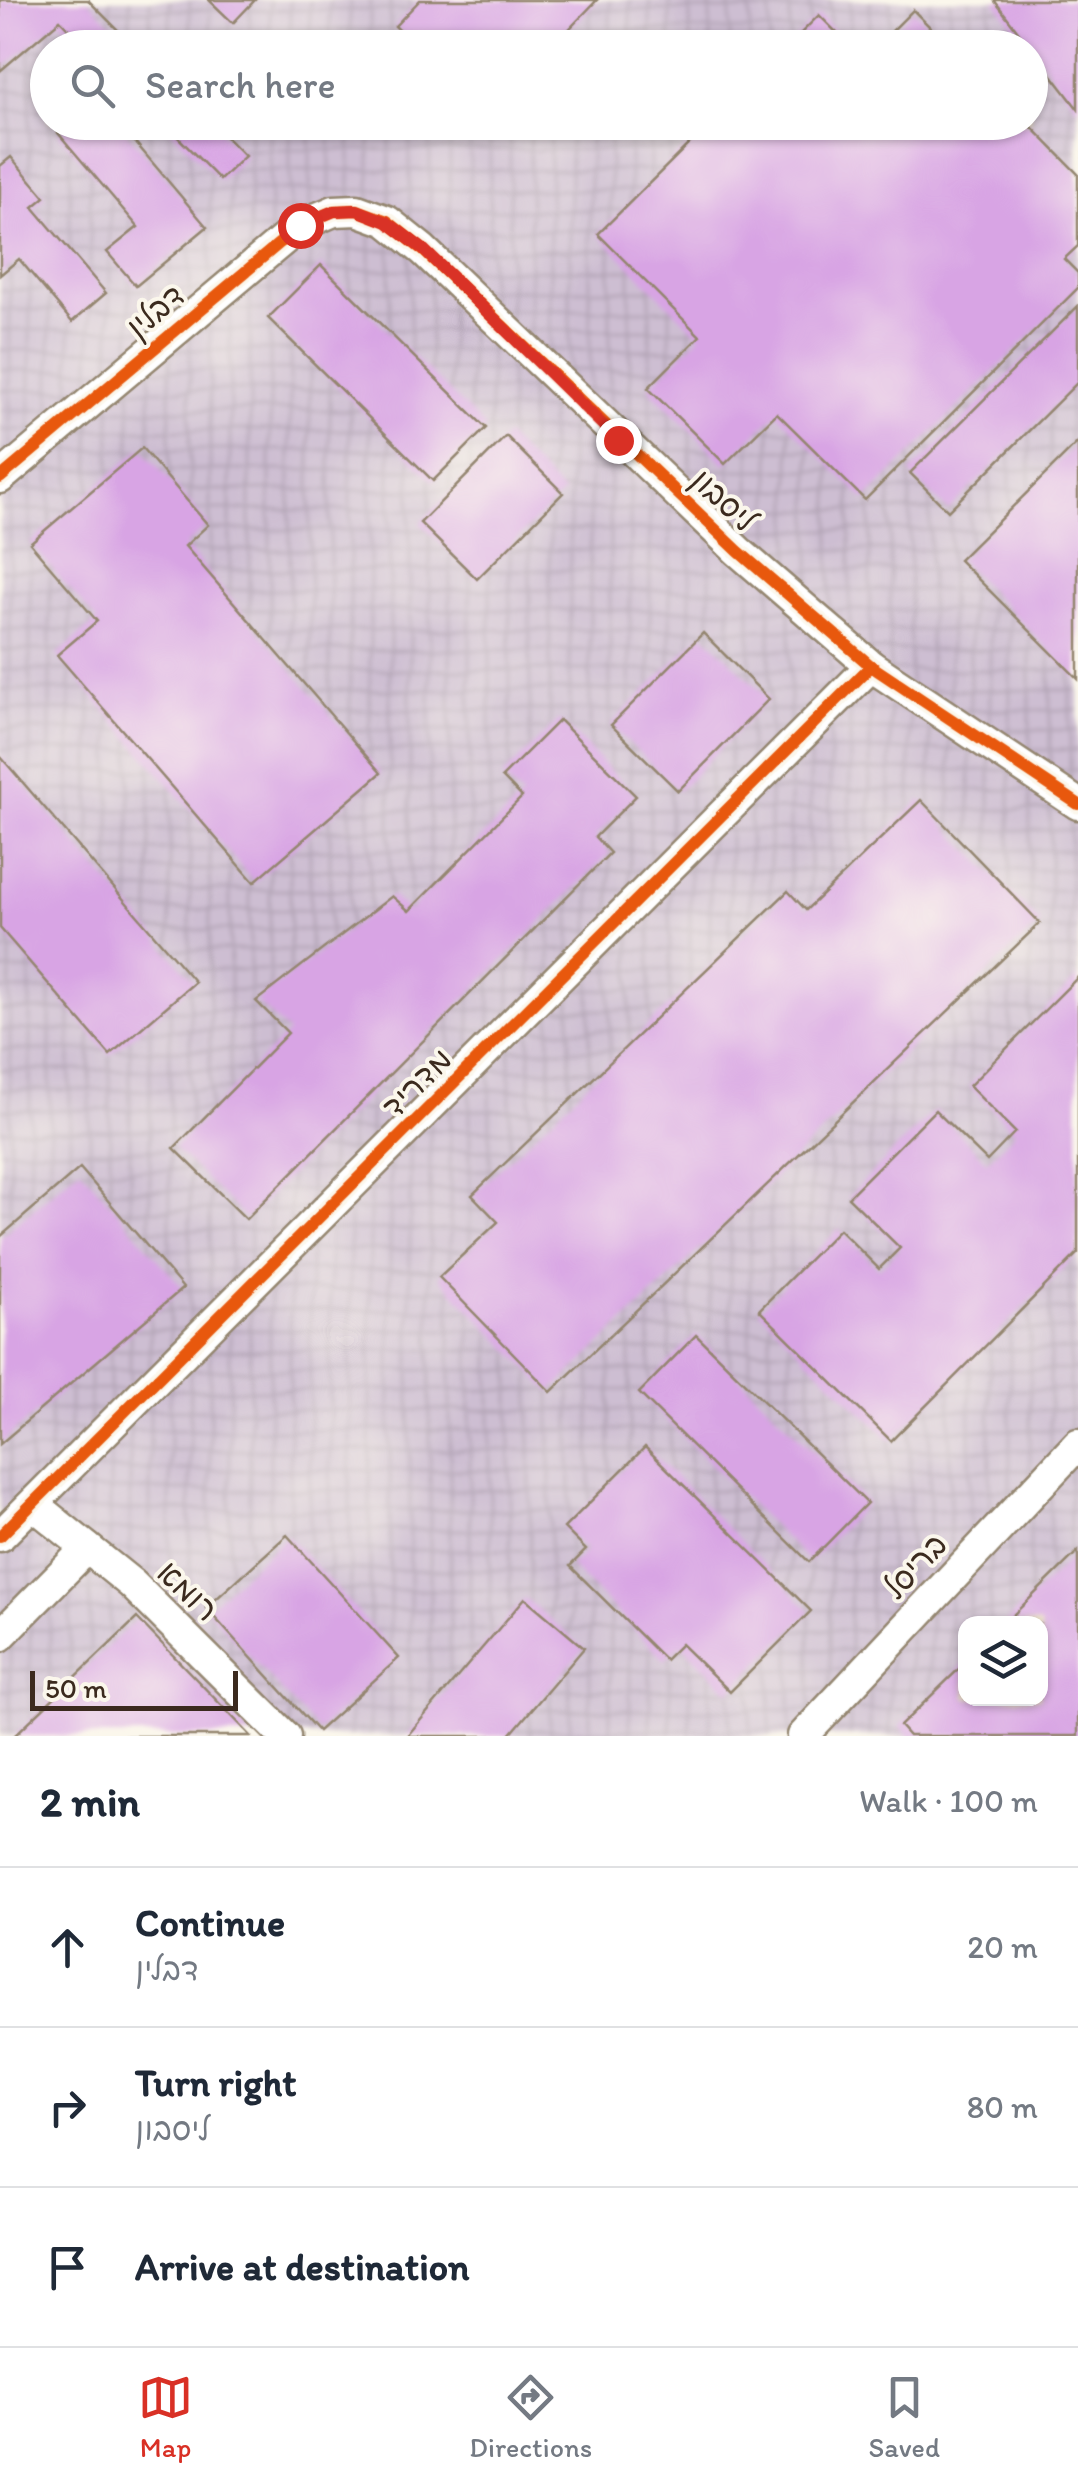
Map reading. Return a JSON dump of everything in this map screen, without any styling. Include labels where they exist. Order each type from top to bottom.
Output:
[{"type":"street","name":"דבלין","points":[[0,478],[300,225],[334,211],[357,210]]},
{"type":"street","name":"ליסבון","points":[[357,210],[387,222],[424,250],[644,464],[871,666],[1078,804]]},
{"type":"street","name":"מדריד","points":[[0,1536],[871,666]]},
{"type":"street","name":"בריסל","points":[[803,1736],[1078,1444]]},
{"type":"street","name":"רומא","points":[[34,1505],[132,1584],[285,1736]]},
{"type":"street","points":[[0,1636],[87,1548]]},
{"type":"shaded area","points":[[0,0],[1078,0],[1078,1736],[0,1736]]},
{"type":"building","points":[[0,0],[88,0],[118,30],[70,30],[60,20],[48,30],[30,30],[30,46],[0,71]]},
{"type":"building","points":[[209,0],[255,0],[233,23]]},
{"type":"building","points":[[420,0],[597,0],[568,30],[399,30],[395,26]]},
{"type":"building","points":[[994,0],[1078,0],[1078,109],[1048,70],[1048,30],[1017,30]]},
{"type":"building","points":[[913,10],[933,30],[893,30]]},
{"type":"building","points":[[819,15],[834,30],[804,30]]},
{"type":"building","points":[[64,140],[133,140],[207,227],[136,286],[107,252],[138,227]]},
{"type":"building","points":[[181,140],[229,140],[245,156],[220,180]]},
{"type":"building","points":[[693,140],[1045,140],[1078,174],[1078,246],[1064,259],[1078,273],[1078,288],[865,500],[777,413],[725,464],[648,388],[700,336],[598,234]]},
{"type":"building","points":[[11,157],[45,197],[33,207],[106,293],[72,322],[19,259],[0,275],[0,166]]},
{"type":"building","points":[[321,265],[486,428],[433,481],[268,318]]},
{"type":"building","points":[[1078,306],[1078,382],[948,511],[910,473]]},
{"type":"building","points":[[506,436],[563,493],[477,579],[420,523]]},
{"type":"building","points":[[1078,442],[1078,679],[959,560]]},
{"type":"building","points":[[142,448],[208,525],[185,546],[381,773],[254,882],[57,655],[97,621],[30,543]]},
{"type":"building","points":[[703,633],[769,699],[678,791],[611,725]]},
{"type":"building","points":[[559,720],[636,796],[595,837],[610,853],[246,1219],[174,1148],[288,1033],[256,1001],[392,896],[409,911],[522,797],[502,777]]},
{"type":"building","points":[[0,756],[195,982],[110,1055],[0,928]]},
{"type":"building","points":[[921,800],[1040,923],[551,1392],[439,1277],[498,1222],[472,1195],[788,891],[806,910]]},
{"type":"building","points":[[1078,977],[1078,1253],[891,1441],[759,1310],[839,1229],[879,1269],[900,1248],[848,1197],[935,1110],[987,1161],[1015,1132],[969,1086]]},
{"type":"building","points":[[80,1168],[183,1288],[0,1444],[0,1237]]},
{"type":"building","points":[[696,1335],[867,1503],[809,1562],[639,1393]]},
{"type":"building","points":[[645,1447],[811,1611],[730,1692],[681,1644],[665,1660],[570,1566],[586,1550],[564,1528]]},
{"type":"building","points":[[287,1535],[399,1658],[318,1731],[206,1608]]},
{"type":"building","points":[[1078,1551],[1078,1736],[909,1736],[900,1726],[958,1670],[958,1706],[1048,1706],[1048,1616],[1012,1616]]},
{"type":"building","points":[[525,1598],[584,1648],[509,1736],[407,1736]]},
{"type":"building","points":[[137,1618],[251,1736],[14,1736]]},
{"type":"cycle path","points":[[0,478],[301,225],[334,211],[357,210],[387,221],[423,250],[738,551],[871,666],[1078,804]]},
{"type":"cycle path","points":[[0,1536],[871,666]]},
{"type":"route","points":[[300,225],[334,211],[357,210],[387,222],[424,250],[618,440]]}]
